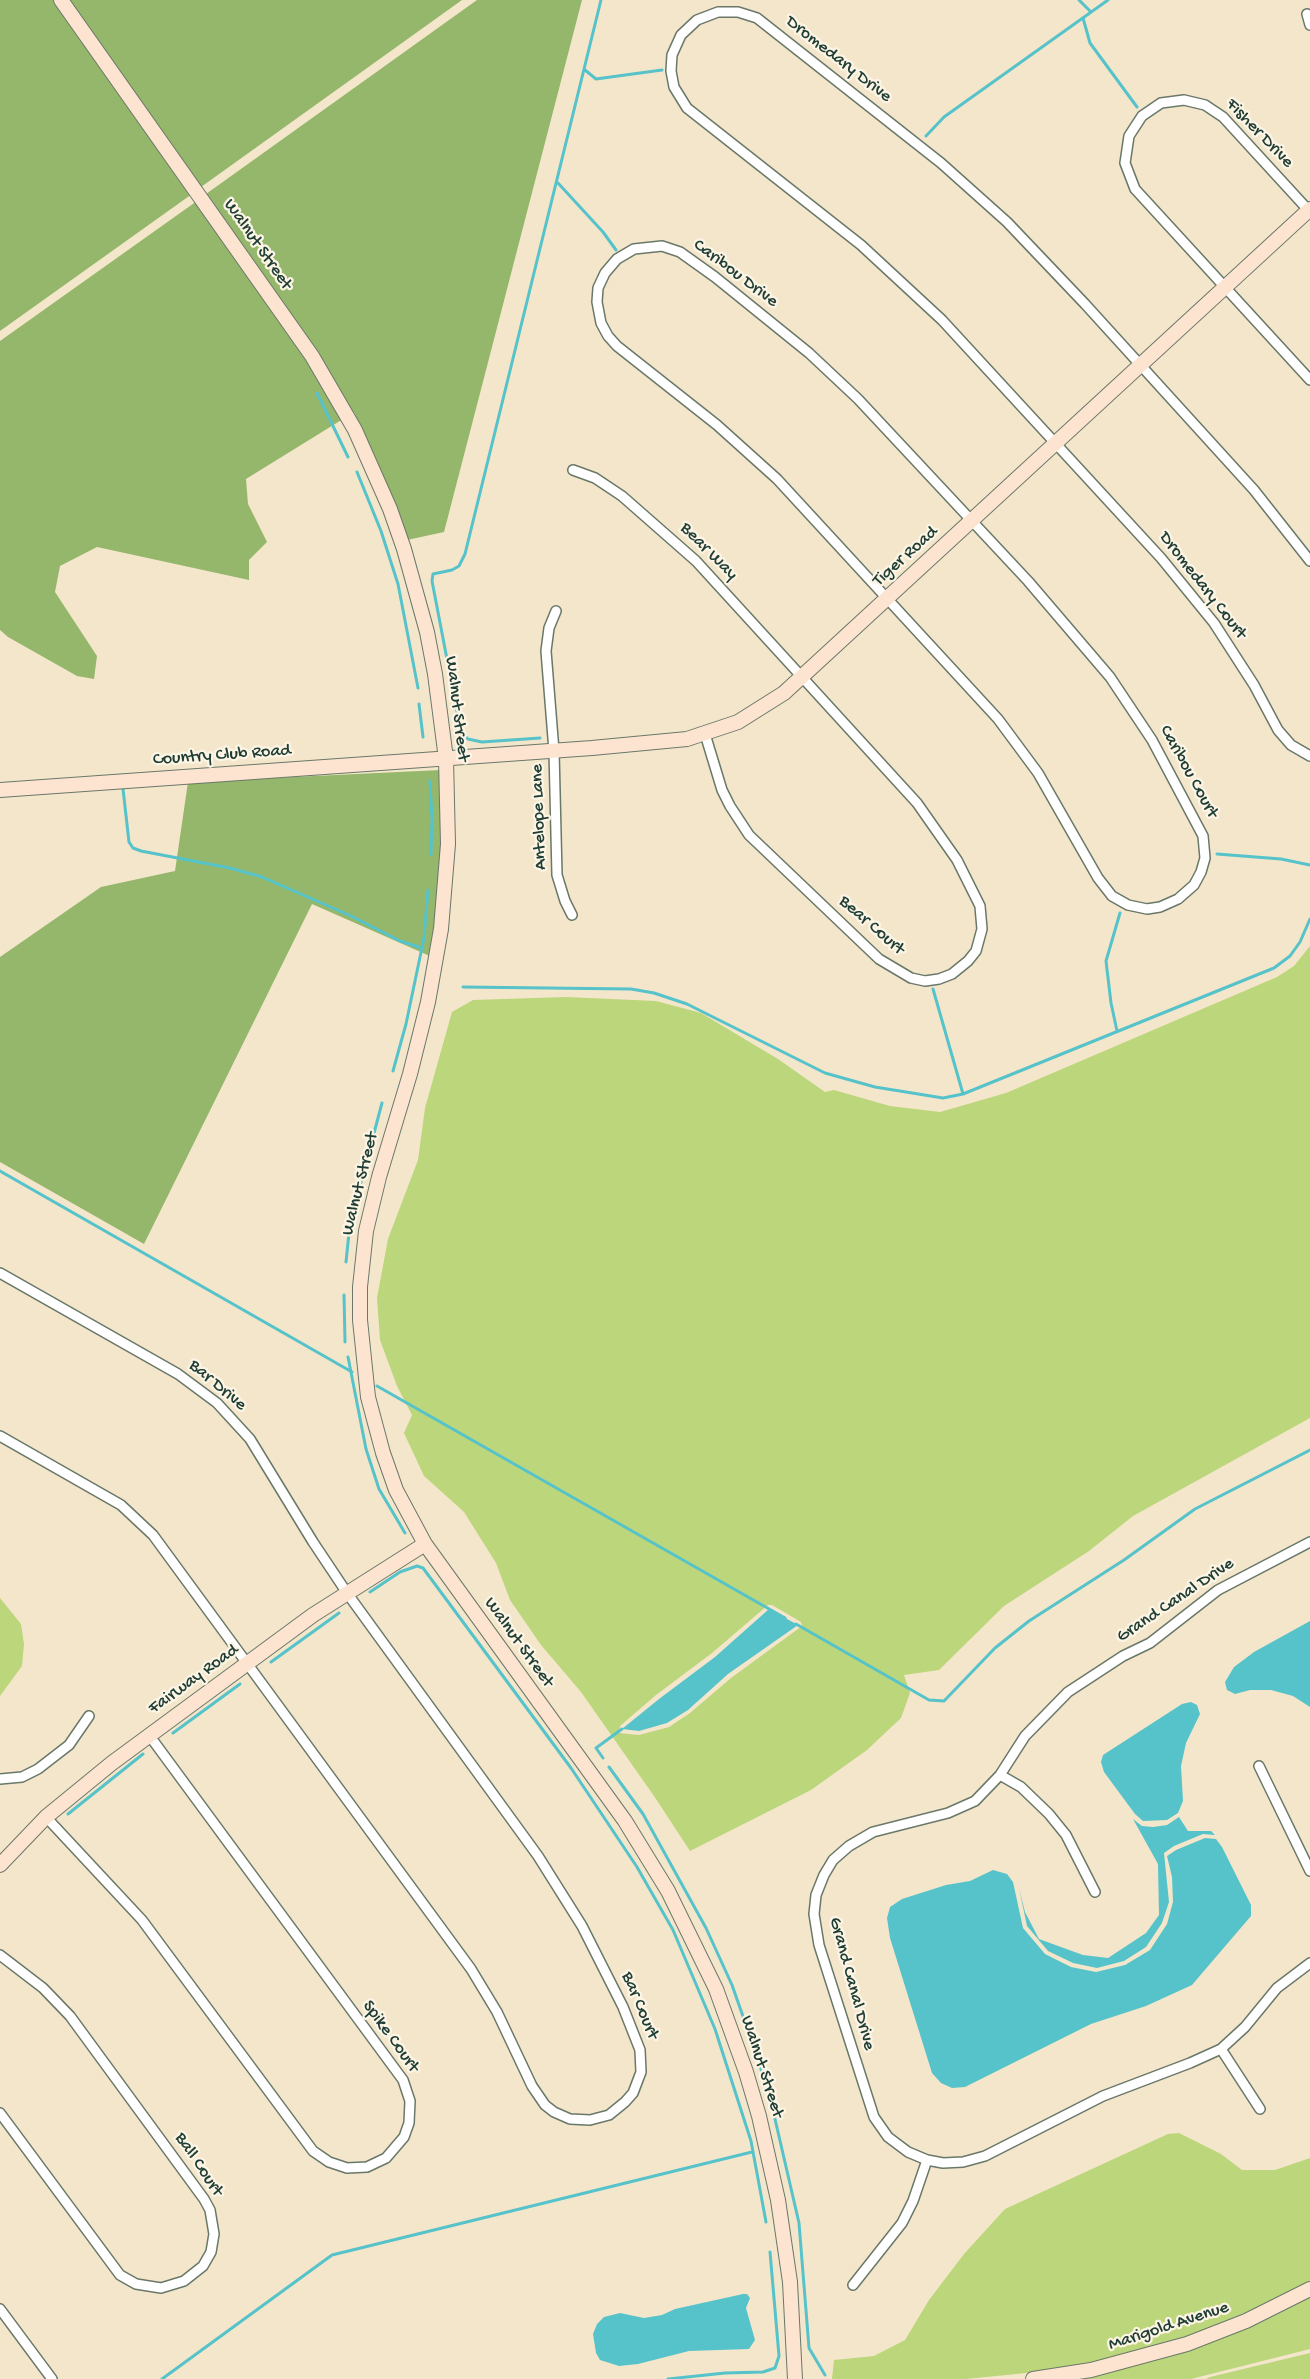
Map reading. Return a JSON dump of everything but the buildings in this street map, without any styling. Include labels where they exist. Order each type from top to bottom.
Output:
[{"type":"street","name":"Walnut Street","points":[[61,0],[312,356],[355,430],[390,509],[417,590],[435,674],[446,759],[447,854],[436,966],[420,1038],[371,1204],[365,1240],[360,1287],[362,1352],[372,1416],[396,1490],[425,1544],[625,1821],[668,1891],[705,1964],[746,2072],[772,2170],[785,2238],[790,2282],[795,2379]]},
{"type":"street","name":"Dromedary Drive","points":[[1056,443],[942,320],[908,287],[861,245],[687,108],[674,87],[671,71],[674,48],[688,27],[707,15],[729,11],[748,14],[766,24],[941,163],[979,196],[1024,239],[1140,365]]},
{"type":"street","points":[[1307,14],[1310,25]]},
{"type":"street","name":"Fisher Drive","points":[[1310,210],[1215,110],[1195,101],[1161,103],[1142,116],[1129,136],[1125,150],[1125,163],[1131,183],[1139,195],[1310,380]]},
{"type":"street","name":"Tiger Road","points":[[446,759],[687,739],[732,725],[762,709],[803,676],[1310,210]]},
{"type":"street","name":"Caribou Drive","points":[[887,598],[777,479],[748,452],[617,346],[608,336],[599,316],[597,295],[605,273],[617,259],[634,249],[662,246],[680,252],[715,277],[809,353],[858,399],[971,522]]},
{"type":"street","points":[[1140,365],[1254,490],[1310,561]]},
{"type":"street","name":"Dromedary Court","points":[[1056,443],[1192,595],[1234,654],[1278,730],[1291,745],[1310,756]]},
{"type":"street","name":"Bear Way","points":[[573,470],[595,478],[622,496],[660,527],[696,561],[803,676]]},
{"type":"street","name":"Caribou Court","points":[[887,598],[1017,743],[1057,804],[1098,878],[1112,896],[1128,905],[1147,909],[1172,903],[1189,891],[1198,879],[1203,866],[1205,851],[1203,837],[1152,740],[1131,706],[1088,649],[971,522]]},
{"type":"street","name":"Antelope Lane","points":[[556,611],[549,628],[546,651],[554,751],[557,875],[564,901],[572,915]]},
{"type":"street","name":"Bear Court","points":[[705,734],[722,790],[739,821],[761,848],[879,959],[896,971],[925,981],[952,974],[968,961],[980,940],[982,917],[978,901],[957,860],[917,803],[803,676]]},
{"type":"street","name":"Country Club Road","points":[[0,790],[446,759]]},
{"type":"street","name":"Bar Drive","points":[[0,1273],[178,1374],[217,1403],[250,1439],[264,1459],[303,1526],[347,1593]]},
{"type":"street","points":[[0,1436],[108,1497],[134,1515],[153,1535],[247,1664]]},
{"type":"street","name":"Grand Canal Drive","points":[[1310,1542],[1218,1590],[1172,1628],[1068,1692],[1025,1736],[1000,1775],[983,1794],[957,1810],[873,1832],[856,1840],[839,1853],[828,1868],[819,1885],[814,1904],[819,1945],[874,2117],[888,2137],[908,2152],[927,2160],[952,2163],[985,2156],[1103,2096],[1221,2049],[1245,2027],[1277,1988],[1310,1963]]},
{"type":"street","name":"Fairway Road","points":[[0,1865],[46,1817],[149,1735],[347,1593],[425,1544]]},
{"type":"street","name":"Bar Court","points":[[247,1664],[471,1969],[496,2012],[538,2096],[554,2112],[570,2119],[590,2120],[615,2111],[633,2093],[641,2072],[642,2061],[636,2037],[609,1977],[582,1926],[538,1856],[347,1593]]},
{"type":"street","points":[[0,1779],[22,1777],[38,1769],[69,1745],[89,1716]]},
{"type":"street","name":"Spike Court","points":[[46,1817],[149,1929],[313,2151],[329,2162],[347,2168],[367,2167],[386,2158],[404,2136],[410,2123],[410,2101],[403,2080],[149,1735]]},
{"type":"street","points":[[1259,1766],[1310,1871]]},
{"type":"street","points":[[1000,1775],[1021,1787],[1049,1814],[1066,1835],[1095,1892]]},
{"type":"street","name":"Ball Court","points":[[0,1955],[43,1988],[70,2016],[204,2199],[210,2210],[214,2234],[211,2252],[202,2266],[184,2281],[161,2288],[136,2284],[120,2275],[0,2113]]},
{"type":"street","points":[[1221,2049],[1260,2109]]},
{"type":"street","points":[[853,2285],[902,2223],[913,2201],[927,2160]]},
{"type":"street","name":"Marigold Avenue","points":[[1033,2379],[1092,2370],[1172,2349],[1246,2321],[1310,2289]]},
{"type":"street","points":[[0,2309],[52,2379]]},
{"type":"green space","points":[[0,0],[54,0],[192,194],[0,331]]},
{"type":"green space","points":[[68,0],[462,0],[201,187]]},
{"type":"green space","points":[[477,0],[582,0],[444,532],[407,540],[395,506],[354,412],[352,413],[317,353],[206,194]]},
{"type":"green space","points":[[197,201],[308,359],[343,419],[246,479],[248,504],[267,542],[249,560],[249,580],[97,547],[60,566],[55,592],[97,656],[94,679],[77,676],[8,637],[0,630],[0,341]]},
{"type":"green space","points":[[441,770],[440,882],[432,957],[312,904],[144,1244],[0,1162],[0,957],[101,887],[175,871],[188,782]]},
{"type":"green space","points":[[1310,946],[1310,1418],[1133,1516],[1089,1551],[1004,1606],[939,1670],[904,1675],[910,1693],[901,1718],[867,1750],[811,1790],[690,1851],[581,1692],[541,1645],[510,1600],[496,1563],[464,1512],[424,1476],[404,1433],[412,1415],[397,1386],[380,1340],[377,1298],[388,1239],[418,1160],[425,1108],[452,1012],[473,1000],[566,997],[656,1001],[701,1013],[778,1059],[825,1092],[834,1090],[890,1106],[940,1112],[1006,1093],[1277,977],[1294,966]],"holes":[[[768,1605],[772,1605],[801,1622],[802,1626],[669,1727],[639,1735],[619,1733],[620,1726],[656,1695],[712,1653]]]},
{"type":"green space","points":[[0,1598],[21,1624],[24,1644],[22,1666],[0,1696]]},
{"type":"green space","points":[[1179,2133],[1221,2154],[1242,2170],[1275,2170],[1310,2158],[1310,2283],[1245,2316],[1162,2347],[1067,2369],[966,2379],[832,2379],[834,2360],[874,2356],[905,2340],[929,2300],[964,2254],[1005,2209],[1168,2134]]},
{"type":"green space","points":[[1310,2295],[1310,2349],[1191,2379],[1070,2379]]},
{"type":"green space","points":[[1310,2353],[1310,2379],[1206,2379],[1210,2377]]},
{"type":"water","points":[[769,1609],[798,1625],[728,1674],[688,1710],[667,1723],[639,1731],[622,1729],[715,1657]]},
{"type":"water","points":[[1310,1621],[1310,1707],[1293,1696],[1271,1690],[1250,1690],[1235,1694],[1227,1690],[1225,1682],[1234,1667],[1254,1652]]},
{"type":"water","points":[[1191,1702],[1197,1705],[1200,1714],[1186,1743],[1181,1766],[1183,1801],[1178,1813],[1167,1820],[1143,1821],[1135,1814],[1104,1772],[1101,1762],[1103,1755],[1182,1704]]},
{"type":"water","points":[[1179,1817],[1188,1831],[1211,1831],[1215,1835],[1203,1834],[1174,1846],[1164,1853],[1169,1902],[1162,1923],[1146,1947],[1124,1961],[1097,1968],[1073,1963],[1048,1951],[1027,1926],[1019,1888],[1025,1912],[1039,1939],[1083,1955],[1108,1958],[1146,1933],[1159,1915],[1158,1864],[1133,1819],[1142,1826],[1153,1827],[1167,1825]]},
{"type":"water","points":[[1205,1838],[1216,1839],[1222,1847],[1251,1905],[1251,1916],[1192,1985],[1146,2006],[1091,2024],[965,2087],[952,2088],[941,2083],[932,2073],[890,1938],[887,1918],[890,1907],[902,1899],[946,1885],[970,1881],[993,1870],[1007,1874],[1013,1882],[1023,1928],[1045,1954],[1071,1967],[1096,1972],[1125,1965],[1150,1950],[1167,1924],[1173,1902],[1172,1877],[1167,1856]]},
{"type":"water","points":[[747,2294],[750,2298],[746,2308],[755,2340],[749,2349],[689,2351],[638,2364],[619,2366],[600,2360],[596,2353],[593,2334],[597,2324],[604,2317],[620,2313],[644,2318]]},
{"type":"waterway","points":[[540,738],[482,742],[468,739],[461,732],[432,581],[433,574],[459,566],[465,554],[601,0]]},
{"type":"waterway","points":[[1079,0],[1091,12]]},
{"type":"waterway","points":[[926,136],[944,117],[1108,0]]},
{"type":"waterway","points":[[1083,18],[1090,43],[1137,107]]},
{"type":"waterway","points":[[585,70],[596,79],[662,70]]},
{"type":"waterway","points":[[558,183],[603,232],[616,250]]},
{"type":"waterway","points":[[317,393],[348,457]]},
{"type":"waterway","points":[[357,472],[381,531],[398,584],[418,688]]},
{"type":"waterway","points":[[419,704],[423,737]]},
{"type":"waterway","points":[[430,781],[431,855]]},
{"type":"waterway","points":[[123,789],[129,842],[133,848],[262,877],[351,916],[400,941],[422,948]]},
{"type":"waterway","points":[[1217,854],[1281,859],[1310,865]]},
{"type":"waterway","points":[[393,1071],[406,1024],[424,938],[428,890]]},
{"type":"waterway","points":[[1117,1031],[1106,961],[1120,913]]},
{"type":"waterway","points":[[463,987],[631,989],[654,993],[687,1004],[825,1073],[875,1087],[943,1098],[963,1094],[1274,968],[1290,956],[1300,942],[1310,919]]},
{"type":"waterway","points":[[933,989],[963,1094]]},
{"type":"waterway","points":[[346,1262],[350,1223],[382,1103]]},
{"type":"waterway","points":[[0,1171],[352,1372]]},
{"type":"waterway","points":[[344,1295],[345,1342]]},
{"type":"waterway","points":[[348,1357],[366,1449],[379,1489],[405,1533]]},
{"type":"waterway","points":[[377,1386],[785,1618]]},
{"type":"waterway","points":[[796,1624],[929,1700],[944,1701],[995,1648],[1029,1621],[1124,1560],[1195,1509],[1310,1450]]},
{"type":"waterway","points":[[370,1592],[400,1572],[417,1566],[423,1568],[571,1768],[637,1867],[673,1930],[715,2029],[751,2141],[766,2222]]},
{"type":"waterway","points":[[271,1662],[339,1613]]},
{"type":"waterway","points":[[173,1733],[240,1684]]},
{"type":"waterway","points":[[603,1758],[596,1748],[622,1729]]},
{"type":"waterway","points":[[68,1814],[143,1754]]},
{"type":"waterway","points":[[609,1767],[643,1814],[706,1928],[732,1985],[769,2093],[799,2223],[809,2348],[825,2375]]},
{"type":"waterway","points":[[162,2379],[332,2255],[752,2152]]},
{"type":"waterway","points":[[668,2379],[763,2372],[775,2368],[779,2356],[770,2252]]}]
